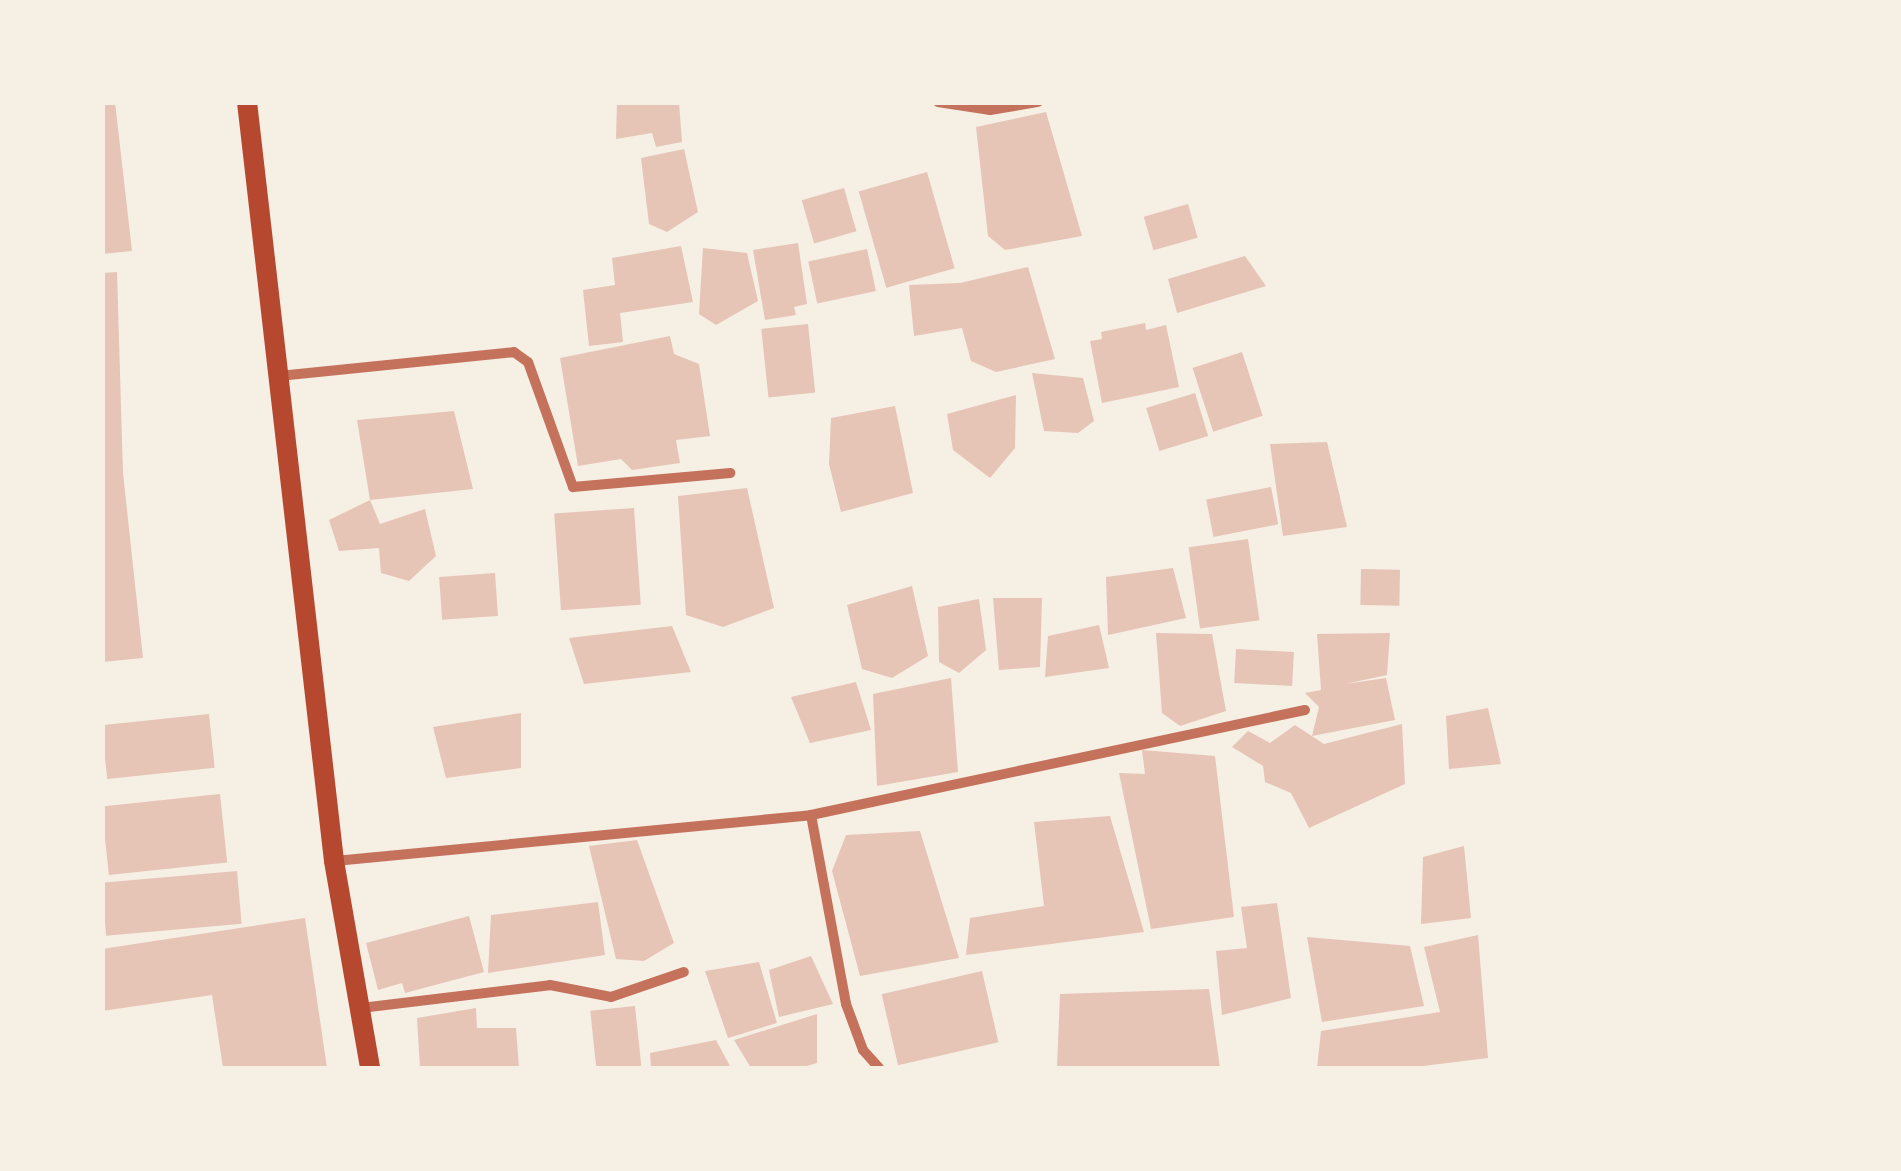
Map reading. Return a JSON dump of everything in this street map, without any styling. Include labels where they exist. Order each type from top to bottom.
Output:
[{"type":"main road","points":[[248,102],[334,861],[370,1068]]},
{"type":"street","points":[[938,102],[990,110],[1038,102]]},
{"type":"street","points":[[278,376],[514,352],[528,362],[573,487],[730,473]]},
{"type":"street","points":[[334,861],[811,815],[1306,710]]},
{"type":"street","points":[[811,815],[846,1004],[863,1050],[879,1068]]},
{"type":"street","points":[[361,1008],[550,984],[610,997],[684,972]]},
{"type":"building","points":[[102,102],[115,102],[132,251],[102,254]]},
{"type":"building","points":[[617,102],[679,102],[682,142],[656,147],[652,133],[616,139]]},
{"type":"building","points":[[1046,112],[1082,236],[1005,250],[988,236],[976,127]]},
{"type":"building","points":[[684,149],[698,212],[667,232],[649,224],[641,158]]},
{"type":"building","points":[[927,172],[955,268],[886,288],[859,192]]},
{"type":"building","points":[[844,188],[856,231],[814,243],[802,200]]},
{"type":"building","points":[[1188,204],[1198,238],[1153,250],[1144,217]]},
{"type":"building","points":[[798,243],[807,304],[794,307],[796,315],[765,320],[753,250]]},
{"type":"building","points":[[681,246],[693,302],[620,313],[623,342],[589,346],[583,290],[615,285],[612,258]]},
{"type":"building","points":[[703,248],[747,253],[758,301],[716,325],[699,314]]},
{"type":"building","points":[[867,249],[876,291],[817,304],[808,261]]},
{"type":"building","points":[[1245,256],[1266,286],[1177,313],[1168,279]]},
{"type":"building","points":[[1028,267],[1055,359],[996,372],[971,361],[962,328],[914,336],[909,285],[960,283]]},
{"type":"building","points":[[117,272],[123,473],[143,658],[102,662],[102,273]]},
{"type":"building","points":[[1145,323],[1146,330],[1166,325],[1179,387],[1102,403],[1090,341],[1102,339],[1101,332]]},
{"type":"building","points":[[808,324],[815,393],[768,398],[761,329]]},
{"type":"building","points":[[670,336],[674,354],[699,364],[710,436],[676,440],[680,463],[632,470],[621,459],[578,466],[560,358]]},
{"type":"building","points":[[1242,352],[1263,416],[1213,432],[1193,368]]},
{"type":"building","points":[[1032,373],[1083,378],[1094,421],[1078,433],[1044,431]]},
{"type":"building","points":[[1195,393],[1208,436],[1159,451],[1146,408]]},
{"type":"building","points":[[1016,395],[1015,448],[990,478],[953,450],[947,414]]},
{"type":"building","points":[[895,406],[913,493],[841,512],[829,464],[831,418]]},
{"type":"building","points":[[454,411],[473,489],[370,500],[357,420]]},
{"type":"building","points":[[1327,442],[1347,527],[1283,536],[1270,444]]},
{"type":"building","points":[[1271,487],[1278,524],[1213,537],[1206,500]]},
{"type":"building","points":[[747,488],[774,608],[723,627],[686,615],[678,496]]},
{"type":"building","points":[[370,500],[380,524],[425,509],[436,556],[409,581],[381,573],[379,548],[339,551],[329,520]]},
{"type":"building","points":[[634,508],[641,605],[561,610],[554,514]]},
{"type":"building","points":[[1248,539],[1259,620],[1200,629],[1189,547]]},
{"type":"building","points":[[1173,568],[1186,618],[1108,635],[1106,577]]},
{"type":"building","points":[[1361,569],[1400,570],[1399,606],[1360,605]]},
{"type":"building","points":[[495,573],[498,616],[442,620],[439,577]]},
{"type":"building","points":[[912,586],[928,656],[892,678],[862,669],[847,605]]},
{"type":"building","points":[[993,598],[1042,598],[1040,667],[999,670]]},
{"type":"building","points":[[979,599],[986,650],[959,673],[939,662],[938,607]]},
{"type":"building","points":[[1099,625],[1109,668],[1045,677],[1048,636]]},
{"type":"building","points":[[672,626],[691,672],[584,684],[569,638]]},
{"type":"building","points":[[1156,633],[1212,634],[1226,711],[1180,726],[1162,713]]},
{"type":"building","points":[[1390,633],[1387,675],[1345,684],[1386,678],[1395,720],[1312,736],[1319,707],[1305,693],[1321,690],[1317,634]]},
{"type":"building","points":[[1236,649],[1294,652],[1292,686],[1234,683]]},
{"type":"building","points":[[951,678],[958,772],[877,786],[873,694]]},
{"type":"building","points":[[856,682],[871,730],[810,743],[791,697]]},
{"type":"building","points":[[1488,708],[1501,764],[1449,769],[1446,716]]},
{"type":"building","points":[[521,713],[521,768],[446,778],[433,727]]},
{"type":"building","points":[[209,714],[215,768],[107,779],[102,725]]},
{"type":"building","points":[[1402,724],[1405,784],[1309,828],[1291,793],[1265,782],[1263,766],[1232,747],[1248,731],[1270,743],[1295,725],[1324,744]]},
{"type":"building","points":[[1142,750],[1215,756],[1234,917],[1151,929],[1119,773],[1145,774]]},
{"type":"building","points":[[220,794],[227,863],[109,875],[102,806]]},
{"type":"building","points":[[1110,816],[1144,932],[966,955],[970,918],[1044,906],[1034,822]]},
{"type":"building","points":[[920,831],[959,958],[860,976],[832,871],[846,835]]},
{"type":"building","points":[[637,840],[674,943],[644,961],[616,959],[589,846]]},
{"type":"building","points":[[1464,846],[1471,918],[1421,924],[1423,857]]},
{"type":"building","points":[[237,871],[242,924],[106,936],[102,883]]},
{"type":"building","points":[[598,902],[605,955],[488,973],[491,915]]},
{"type":"building","points":[[1277,903],[1291,998],[1222,1015],[1216,951],[1247,948],[1241,907]]},
{"type":"building","points":[[469,916],[484,972],[405,993],[402,983],[378,990],[366,943]]},
{"type":"building","points":[[305,918],[327,1068],[223,1068],[212,995],[102,1011],[102,949]]},
{"type":"building","points":[[1478,935],[1488,1058],[1407,1068],[1317,1068],[1321,1031],[1440,1012],[1424,947]]},
{"type":"building","points":[[1307,937],[1410,946],[1424,1006],[1322,1022]]},
{"type":"building","points":[[811,956],[833,1004],[779,1017],[769,970]]},
{"type":"building","points":[[759,962],[777,1023],[728,1038],[705,971]]},
{"type":"building","points":[[982,971],[998,1042],[898,1065],[882,994]]},
{"type":"building","points":[[1209,989],[1220,1068],[1057,1068],[1060,994]]},
{"type":"building","points":[[635,1006],[641,1068],[596,1068],[590,1011]]},
{"type":"building","points":[[476,1008],[477,1028],[516,1028],[519,1068],[420,1068],[417,1018]]},
{"type":"building","points":[[817,1014],[817,1063],[800,1068],[751,1068],[734,1040]]},
{"type":"building","points":[[716,1040],[731,1068],[651,1068],[650,1053]]}]
